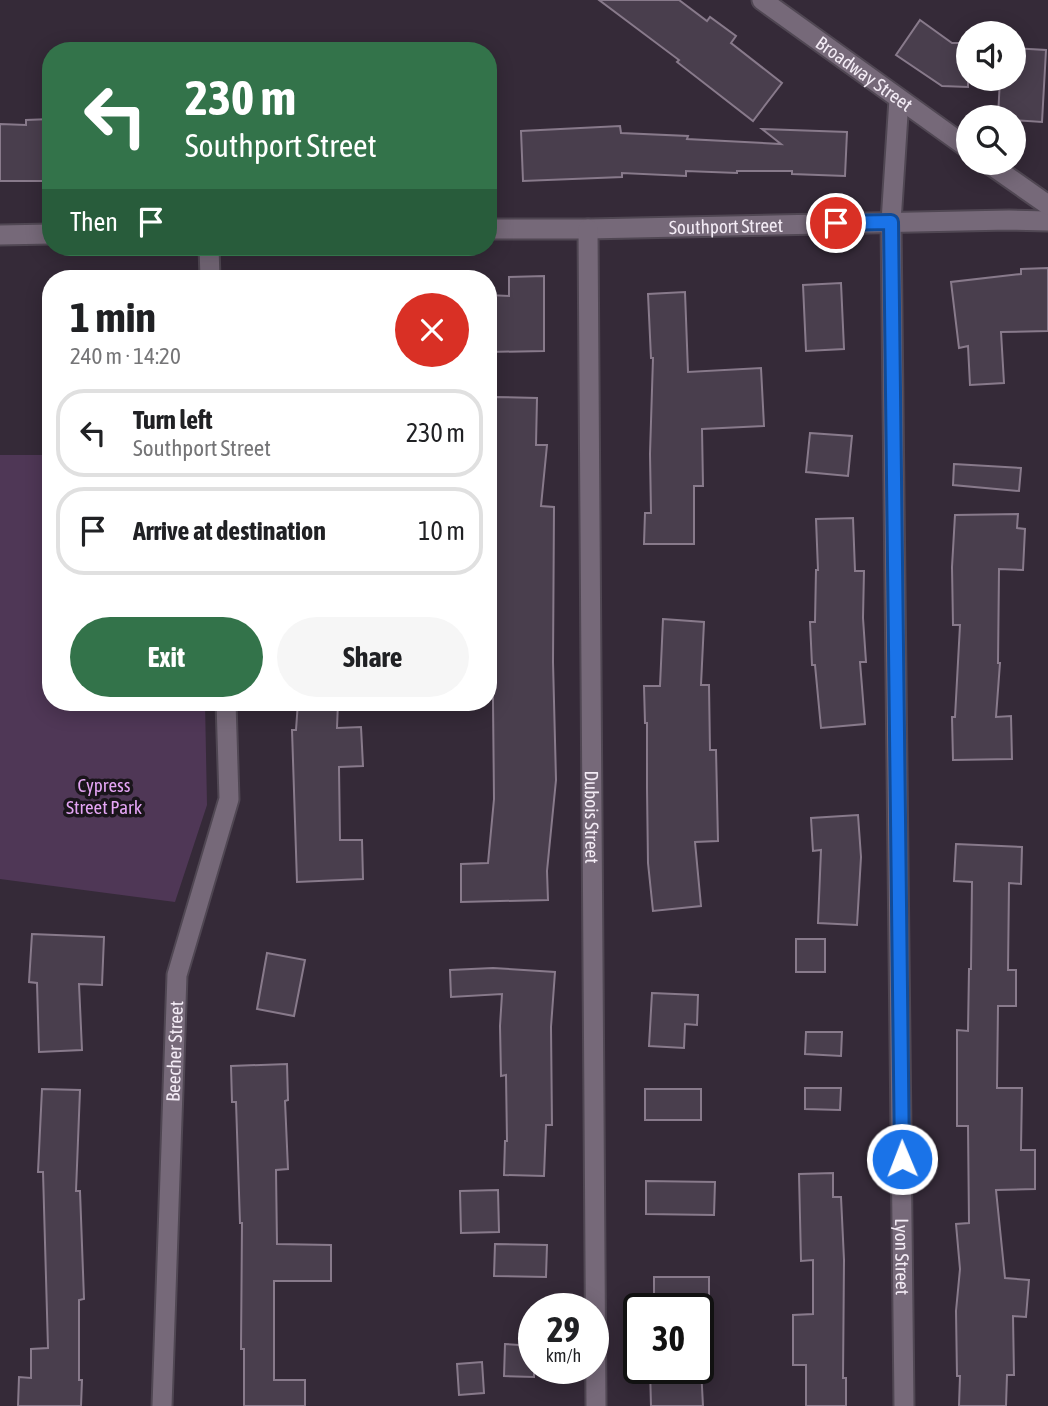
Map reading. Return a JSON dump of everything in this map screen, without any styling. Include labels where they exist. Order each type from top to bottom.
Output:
[{"type":"street","name":"Broadway Street","points":[[762,0],[956,139]]},
{"type":"street","name":"Lyon Street","points":[[899,99],[891,222],[904,1406]]},
{"type":"street","points":[[1005,175],[1048,205]]},
{"type":"street","name":"Southport Street","points":[[497,229],[1048,221]]},
{"type":"street","name":"Dubois Street","points":[[588,229],[596,1406]]},
{"type":"street","points":[[0,235],[42,233]]},
{"type":"street","name":"Beecher Street","points":[[162,1406],[177,975],[229,799],[226,711]]},
{"type":"green space","name":"Cypress Street Park","points":[[0,455],[42,455],[42,711],[205,711],[207,805],[175,902],[0,879]]},
{"type":"building","points":[[599,0],[679,0],[707,21],[710,17],[736,36],[731,43],[782,83],[753,121],[677,62],[679,60]]},
{"type":"building","points":[[920,20],[952,43],[956,43],[956,87],[942,86],[896,55]]},
{"type":"building","points":[[1026,49],[1046,50],[1042,122],[1026,121],[1026,105],[999,105],[999,91],[1026,91]]},
{"type":"building","points":[[42,119],[42,181],[0,181],[0,124],[26,125],[26,120]]},
{"type":"building","points":[[620,126],[621,133],[781,144],[762,129],[847,132],[845,176],[792,174],[792,171],[686,171],[686,176],[622,173],[622,177],[523,181],[521,131]]},
{"type":"building","points":[[1048,268],[1048,331],[1001,332],[1004,383],[970,385],[968,346],[959,348],[951,282],[1021,274],[1021,269]]},
{"type":"building","points":[[544,276],[544,351],[497,352],[497,295],[509,296],[509,277]]},
{"type":"building","points":[[841,283],[844,349],[806,351],[803,285]]},
{"type":"building","points":[[685,292],[688,372],[761,368],[764,426],[702,429],[703,486],[694,486],[694,544],[644,544],[645,513],[651,513],[653,358],[648,294]]},
{"type":"building","points":[[497,397],[537,398],[536,445],[547,445],[541,506],[554,507],[553,662],[556,780],[547,871],[548,900],[461,902],[461,864],[488,863],[494,799],[493,711],[497,711]]},
{"type":"building","points":[[810,433],[852,436],[848,476],[806,472]]},
{"type":"building","points":[[954,464],[1021,468],[1019,491],[953,485]]},
{"type":"building","points":[[1018,514],[1017,528],[1025,529],[1023,570],[999,569],[1000,663],[996,717],[1011,716],[1012,759],[953,760],[952,717],[955,717],[960,625],[953,625],[955,515]]},
{"type":"building","points":[[853,518],[855,571],[864,571],[866,662],[860,662],[865,724],[821,728],[815,665],[812,665],[810,622],[815,622],[818,570],[816,519]]},
{"type":"building","points":[[663,619],[704,622],[701,685],[709,685],[710,750],[716,750],[718,841],[695,842],[701,906],[653,911],[648,863],[647,723],[644,686],[660,686]]},
{"type":"building","points":[[297,711],[338,711],[337,728],[361,727],[363,766],[339,767],[340,840],[362,840],[363,879],[297,882],[292,730],[296,730]]},
{"type":"building","points":[[858,815],[861,857],[857,925],[818,923],[821,850],[813,851],[811,818]]},
{"type":"building","points":[[956,844],[1022,847],[1021,884],[1009,883],[1008,970],[1016,970],[1016,1006],[998,1006],[997,1088],[1022,1088],[1021,1150],[1035,1150],[1035,1189],[996,1190],[1005,1278],[1029,1280],[1026,1317],[1013,1316],[1014,1375],[1007,1375],[1006,1406],[959,1406],[956,1311],[960,1269],[956,1224],[969,1223],[968,1126],[957,1126],[957,1030],[968,1031],[972,882],[954,881]]},
{"type":"building","points":[[32,934],[104,937],[102,985],[79,984],[82,1050],[39,1052],[37,983],[29,982]]},
{"type":"building","points":[[796,939],[825,939],[825,972],[796,972]]},
{"type":"building","points":[[267,953],[305,960],[294,1016],[257,1009]]},
{"type":"building","points":[[493,968],[555,972],[551,1027],[552,1125],[546,1125],[544,1176],[504,1175],[507,1141],[506,1075],[501,1076],[502,994],[451,997],[450,970]]},
{"type":"building","points":[[652,993],[698,995],[697,1025],[685,1024],[684,1048],[649,1046]]},
{"type":"building","points":[[806,1032],[842,1032],[841,1056],[805,1054]]},
{"type":"building","points":[[287,1064],[288,1100],[285,1101],[288,1169],[276,1170],[277,1244],[331,1245],[331,1281],[274,1281],[274,1380],[305,1380],[305,1406],[244,1406],[244,1349],[241,1349],[242,1223],[236,1102],[232,1102],[231,1066]]},
{"type":"building","points":[[805,1088],[841,1088],[840,1110],[805,1109]]},
{"type":"building","points":[[42,1089],[80,1090],[76,1191],[80,1191],[84,1299],[79,1300],[81,1406],[18,1406],[19,1377],[31,1378],[31,1349],[48,1348],[43,1172],[38,1172]]},
{"type":"building","points":[[645,1089],[701,1089],[701,1120],[645,1120]]},
{"type":"building","points":[[833,1173],[833,1197],[841,1197],[844,1260],[843,1378],[846,1378],[846,1406],[806,1406],[806,1365],[793,1365],[793,1315],[813,1314],[813,1260],[801,1261],[799,1174]]},
{"type":"building","points":[[646,1181],[715,1182],[714,1215],[646,1214]]},
{"type":"building","points":[[498,1190],[499,1232],[461,1233],[460,1191]]},
{"type":"building","points":[[495,1244],[547,1245],[546,1277],[494,1276]]},
{"type":"building","points":[[654,1277],[709,1277],[709,1293],[654,1293]]},
{"type":"building","points":[[505,1344],[518,1345],[518,1376],[504,1376]]},
{"type":"building","points":[[482,1362],[484,1393],[459,1395],[457,1364]]},
{"type":"building","points":[[650,1384],[702,1384],[703,1406],[651,1406]]},
{"type":"route","points":[[836,223],[891,222],[902,1159]]}]
